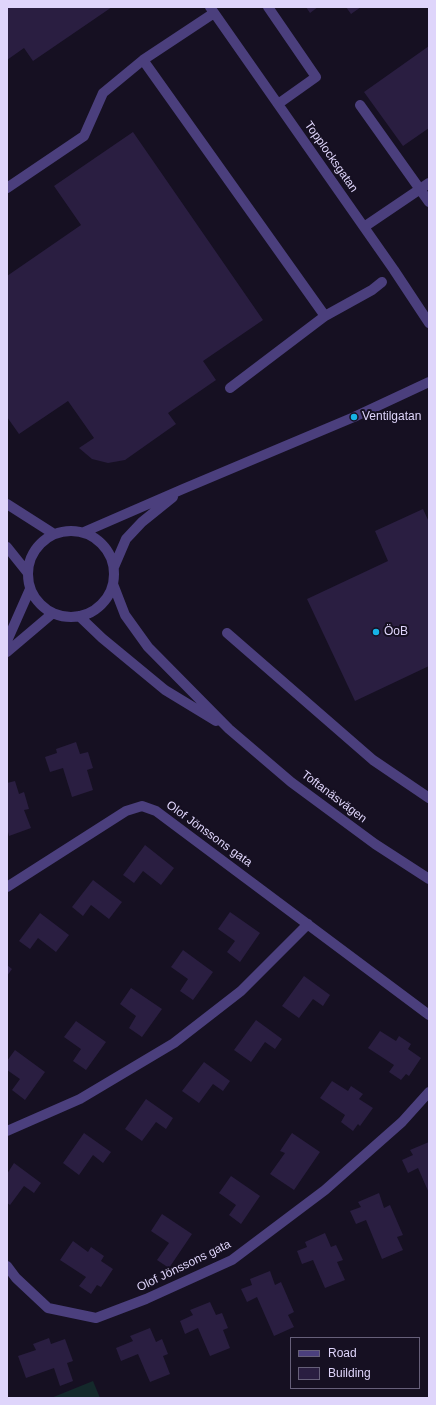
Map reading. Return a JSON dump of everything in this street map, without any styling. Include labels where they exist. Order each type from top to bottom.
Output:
[{"type":"street","points":[[268,7],[316,77],[278,104]]},
{"type":"street","points":[[7,188],[84,136],[103,93],[143,60],[212,10]]},
{"type":"street","name":"Topplocksgatan","points":[[212,10],[364,227],[429,323]]},
{"type":"street","points":[[143,60],[324,316]]},
{"type":"street","points":[[360,105],[429,202]]},
{"type":"street","points":[[364,227],[429,183]]},
{"type":"street","points":[[230,388],[324,316],[372,290],[382,282]]},
{"type":"street","points":[[7,652],[53,614],[40,604],[30,590],[27,572],[30,559],[39,545],[54,534],[69,531],[84,532],[354,418],[429,382]]},
{"type":"street","points":[[114,567],[126,539],[142,522],[183,489]]},
{"type":"street","points":[[7,504],[54,534]]},
{"type":"street","name":"Toftanäsvägen","points":[[53,614],[66,617],[79,616],[97,609],[107,598],[113,584],[114,567],[108,552],[98,540],[84,532]]},
{"type":"street","points":[[7,548],[27,572]]},
{"type":"street","name":"Toftanäsvägen","points":[[113,584],[124,615],[148,647],[229,729],[291,782],[375,844],[429,879]]},
{"type":"street","points":[[7,641],[30,590]]},
{"type":"street","name":"Toftanäsvägen","points":[[79,616],[102,638],[165,690],[229,729]]},
{"type":"street","points":[[227,633],[373,760],[429,798]]},
{"type":"street","name":"Olof Jönssons gata","points":[[7,887],[126,811],[142,806],[156,811],[429,1015]]},
{"type":"street","points":[[7,1131],[80,1099],[174,1043],[241,991],[308,924]]},
{"type":"street","name":"Olof Jönssons gata","points":[[7,1266],[16,1278],[48,1308],[96,1318],[146,1299],[232,1260],[325,1190],[402,1122],[429,1092]]},
{"type":"green space","points":[[93,1381],[100,1398],[51,1398]]},
{"type":"building","points":[[7,7],[112,7],[33,61],[24,48],[7,60]]},
{"type":"building","points":[[306,7],[318,7],[310,13]]},
{"type":"building","points":[[346,7],[361,7],[351,14]]},
{"type":"building","points":[[429,46],[429,128],[403,146],[364,92]]},
{"type":"building","points":[[133,132],[263,320],[203,361],[216,380],[168,413],[176,424],[125,460],[108,463],[92,459],[79,448],[94,438],[68,401],[19,434],[7,417],[7,276],[81,225],[54,186]]},
{"type":"building","name":"ÖoB","points":[[423,509],[429,522],[429,666],[355,701],[307,599],[388,561],[375,531]]},
{"type":"building","points":[[76,742],[80,754],[88,752],[93,768],[87,770],[93,790],[72,797],[63,768],[50,772],[45,757],[57,753],[56,749]]},
{"type":"building","points":[[15,781],[19,794],[24,792],[29,809],[24,810],[31,828],[9,836],[7,828],[7,783]]},
{"type":"building","points":[[145,845],[174,868],[161,885],[143,871],[134,883],[123,875]]},
{"type":"building","points":[[93,880],[122,902],[109,919],[91,905],[83,916],[72,907]]},
{"type":"building","points":[[230,912],[260,933],[240,962],[227,952],[235,941],[218,929]]},
{"type":"building","points":[[40,913],[69,935],[56,952],[38,938],[30,949],[19,941]]},
{"type":"building","points":[[183,950],[213,972],[193,1000],[180,991],[188,979],[171,967]]},
{"type":"building","points":[[7,965],[12,969],[7,976]]},
{"type":"building","points":[[304,976],[330,995],[323,1006],[313,999],[299,1018],[282,1006]]},
{"type":"building","points":[[131,988],[162,1009],[142,1037],[129,1028],[136,1016],[120,1004]]},
{"type":"building","points":[[256,1020],[282,1039],[275,1049],[265,1042],[251,1062],[234,1050]]},
{"type":"building","points":[[76,1021],[106,1042],[86,1070],[73,1061],[81,1049],[64,1037]]},
{"type":"building","points":[[380,1031],[396,1041],[399,1036],[411,1044],[408,1049],[421,1058],[409,1076],[406,1074],[401,1080],[389,1072],[394,1065],[368,1048]]},
{"type":"building","points":[[15,1050],[45,1072],[25,1100],[12,1090],[20,1079],[7,1070],[7,1061]]},
{"type":"building","points":[[204,1062],[230,1081],[223,1091],[213,1084],[199,1103],[182,1091]]},
{"type":"building","points":[[332,1081],[348,1091],[351,1086],[363,1094],[359,1099],[373,1108],[360,1126],[358,1124],[353,1131],[341,1122],[345,1115],[320,1098]]},
{"type":"building","points":[[146,1099],[173,1118],[166,1129],[156,1122],[142,1141],[125,1129]]},
{"type":"building","points":[[84,1133],[111,1152],[103,1163],[93,1155],[79,1175],[63,1163]]},
{"type":"building","points":[[292,1133],[320,1152],[294,1190],[270,1174],[285,1153],[280,1151]]},
{"type":"building","points":[[429,1142],[429,1193],[418,1168],[408,1173],[402,1160],[413,1155],[410,1150]]},
{"type":"building","points":[[14,1163],[41,1183],[34,1193],[24,1186],[10,1205],[7,1203],[7,1174]]},
{"type":"building","points":[[231,1176],[260,1196],[241,1224],[229,1215],[236,1205],[219,1193]]},
{"type":"building","points":[[379,1193],[384,1208],[390,1205],[403,1235],[397,1237],[403,1250],[382,1259],[366,1220],[356,1224],[350,1211],[361,1207],[358,1202]]},
{"type":"building","points":[[162,1214],[192,1234],[169,1268],[157,1260],[169,1243],[151,1231]]},
{"type":"building","points":[[325,1233],[331,1247],[336,1245],[343,1260],[337,1262],[345,1280],[325,1288],[313,1260],[302,1264],[297,1251],[307,1247],[305,1242]]},
{"type":"building","points":[[73,1241],[88,1252],[91,1247],[104,1256],[101,1261],[113,1269],[101,1287],[97,1285],[91,1294],[79,1286],[86,1277],[60,1260]]},
{"type":"building","points":[[270,1271],[275,1285],[281,1282],[294,1312],[288,1315],[294,1327],[274,1336],[257,1297],[247,1302],[241,1289],[252,1285],[250,1279]]},
{"type":"building","points":[[210,1302],[216,1315],[222,1313],[228,1328],[223,1330],[230,1348],[210,1356],[198,1328],[185,1334],[180,1321],[193,1315],[190,1310]]},
{"type":"building","points":[[150,1328],[156,1342],[162,1339],[168,1354],[163,1356],[170,1374],[150,1382],[138,1354],[121,1361],[116,1348],[133,1341],[130,1336]]},
{"type":"building","points":[[49,1338],[51,1344],[65,1339],[73,1361],[67,1363],[73,1381],[60,1386],[54,1368],[26,1378],[18,1356],[36,1350],[33,1344]]},
{"type":"place","name":"Ventilgatan","points":[[354,417]]},
{"type":"place","name":"ÖoB","points":[[376,632]]}]
